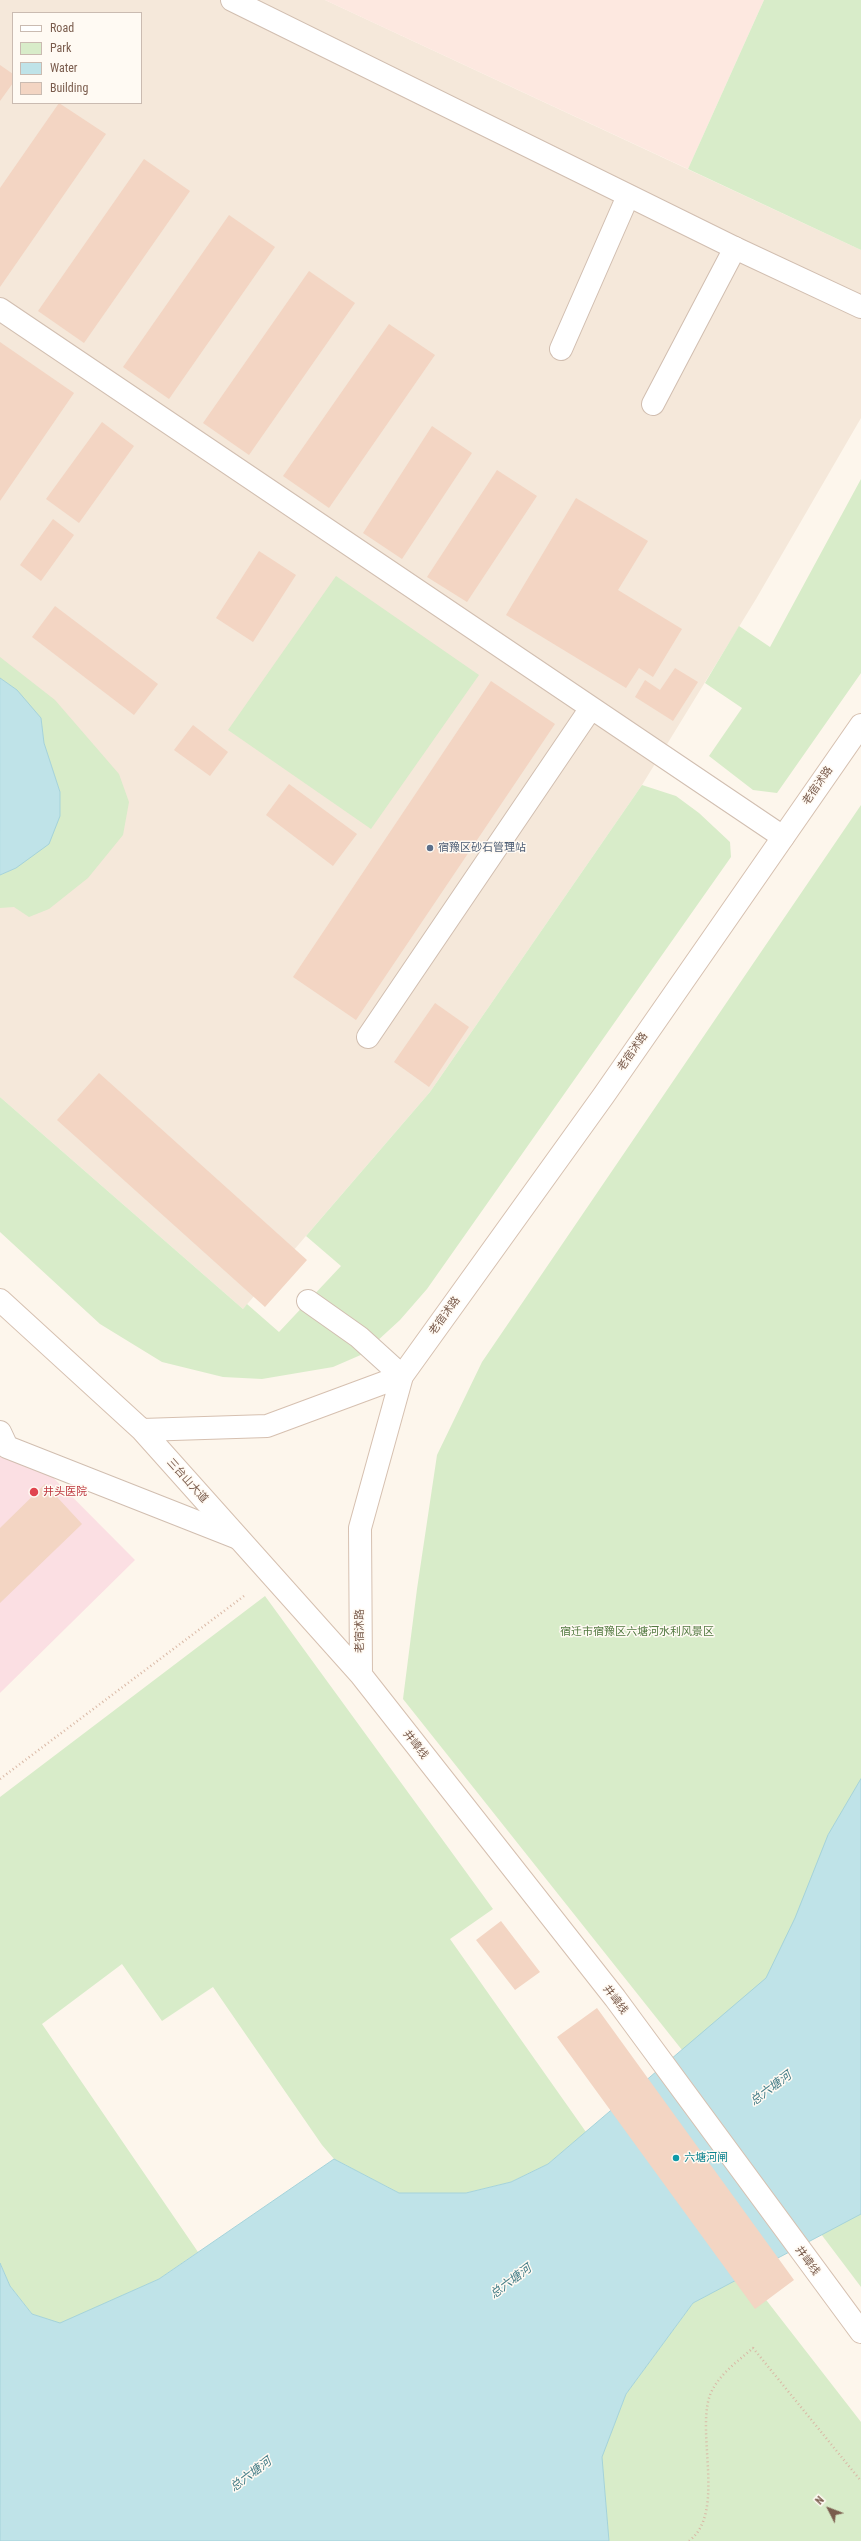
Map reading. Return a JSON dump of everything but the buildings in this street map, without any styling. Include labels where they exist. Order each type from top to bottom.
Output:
[{"type":"main road","points":[[232,0],[734,248],[861,307]]},
{"type":"main road","points":[[560,349],[628,196]]},
{"type":"main road","points":[[653,404],[734,248]]},
{"type":"main road","points":[[0,309],[783,837]]},
{"type":"main road","points":[[368,1037],[591,708]]},
{"type":"main road","name":"老宿沭路","points":[[360,1675],[360,1528],[402,1376],[604,1095],[861,725]]},
{"type":"main road","name":"三台山大道","points":[[0,1300],[142,1430],[360,1675]]},
{"type":"main road","points":[[142,1430],[266,1426],[402,1376],[359,1337],[308,1301]]},
{"type":"main road","points":[[2,1444],[238,1538]]},
{"type":"main road","name":"井嶂线","points":[[360,1675],[615,1998],[861,2332]]},
{"type":"path","points":[[0,1779],[272,1576]]},
{"type":"path","points":[[689,2541],[703,2524],[709,2470],[706,2411],[711,2394],[724,2372],[752,2348],[861,2481]]},
{"type":"shaded area","points":[[0,0],[325,0],[861,250],[861,418],[756,599],[642,785],[430,1092],[243,1309],[0,1097]]},
{"type":"shaded area","points":[[325,0],[764,0],[688,169]]},
{"type":"shaded area","name":"井头医院","points":[[0,1424],[135,1560],[0,1693]]},
{"type":"green space","points":[[764,0],[861,0],[861,250],[688,169]]},
{"type":"green space","points":[[861,479],[861,673],[777,793],[753,790],[709,756],[742,708],[705,683],[739,626],[770,647]]},
{"type":"green space","points":[[336,576],[479,675],[371,829],[228,730]]},
{"type":"green space","points":[[0,657],[55,700],[119,774],[129,802],[123,835],[88,878],[49,909],[29,917],[14,907],[0,908],[0,875],[16,868],[60,792],[44,743],[41,718],[17,690],[0,678]]},
{"type":"green space","points":[[642,785],[676,796],[699,813],[730,842],[731,857],[427,1289],[400,1320],[363,1354],[333,1367],[262,1379],[223,1377],[162,1362],[100,1324],[0,1232],[0,1097],[243,1309],[247,1304],[279,1332],[341,1266],[306,1236],[430,1092]]},
{"type":"green space","name":"宿迁市宿豫区六塘河水利风景区","points":[[861,805],[861,2287],[682,2050],[403,1699],[417,1589],[437,1455],[482,1362]]},
{"type":"green space","points":[[265,1596],[493,1909],[450,1939],[586,2132],[548,2164],[511,2182],[466,2193],[399,2193],[334,2159],[322,2145],[213,1987],[162,2021],[122,1964],[42,2024],[198,2252],[159,2279],[60,2324],[32,2314],[10,2286],[0,2263],[0,1797]]},
{"type":"green space","points":[[746,2274],[861,2422],[861,2541],[609,2541],[601,2457],[626,2394],[693,2303]]},
{"type":"water","points":[[0,678],[17,690],[41,718],[44,743],[60,792],[60,816],[49,844],[16,868],[0,875]]},
{"type":"water","name":"总六塘河","points":[[861,1779],[861,2214],[693,2303],[626,2394],[602,2457],[609,2541],[0,2541],[0,2263],[10,2286],[32,2314],[60,2323],[159,2279],[334,2159],[399,2193],[466,2193],[511,2182],[548,2164],[766,1978],[795,1918],[828,1835]]},
{"type":"place","name":"宿豫区砂石管理站","points":[[430,848]]},
{"type":"place","name":"井头医院","points":[[34,1492]]},
{"type":"place","name":"六塘河闸","points":[[676,2158]]}]
